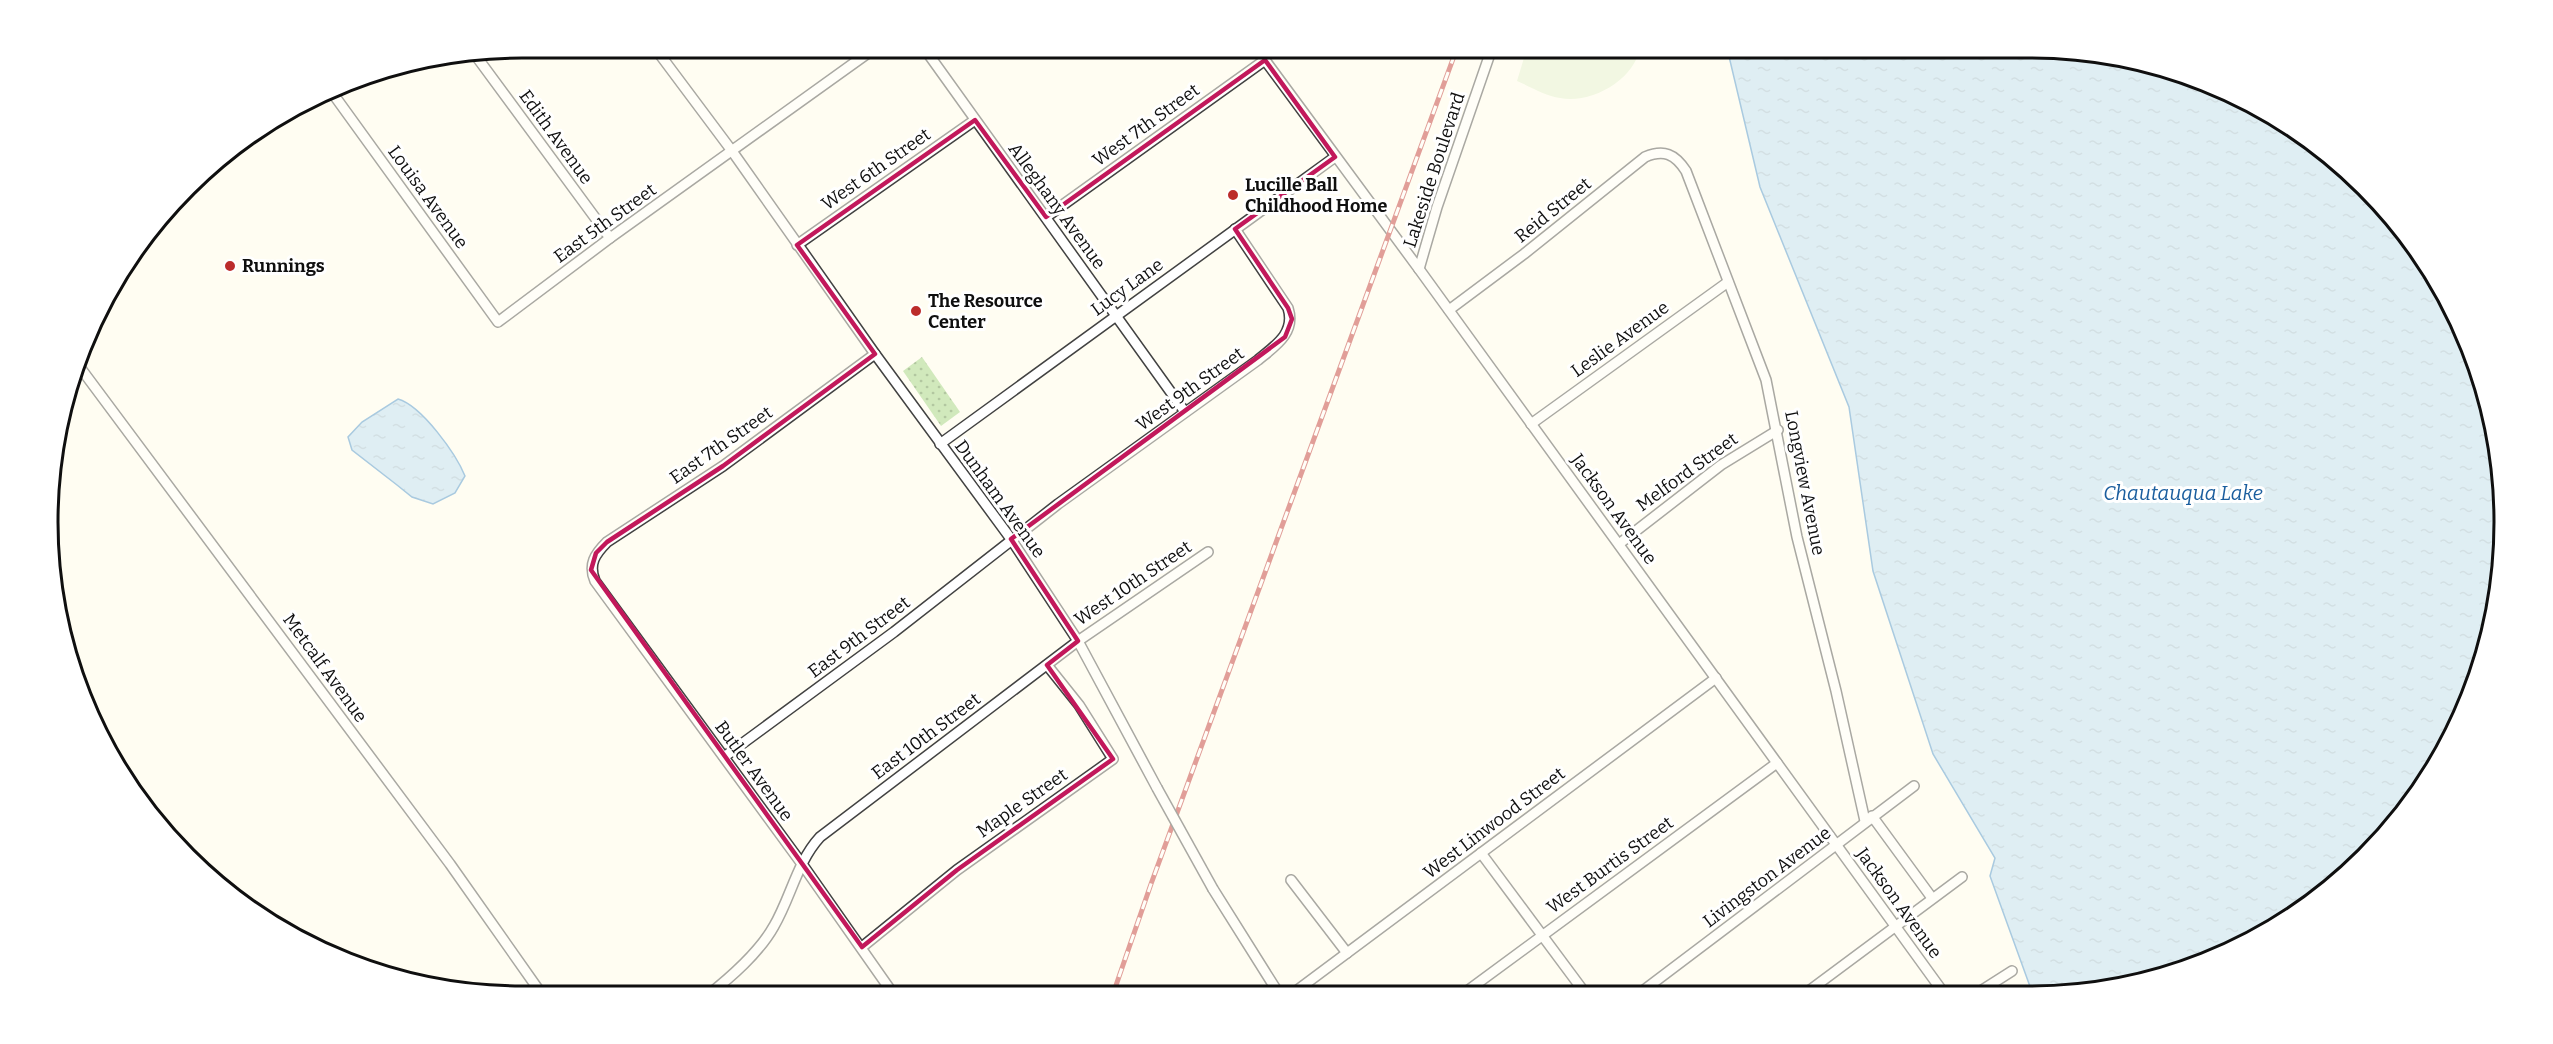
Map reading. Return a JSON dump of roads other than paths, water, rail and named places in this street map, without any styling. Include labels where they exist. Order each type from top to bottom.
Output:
[{"type":"street","name":"Dunham Avenue","points":[[666,58],[875,354],[1011,540],[1078,640],[1157,789],[1214,889],[1274,986]]},
{"type":"street","name":"East 5th Street","points":[[498,322],[610,238],[861,58]]},
{"type":"street","name":"Alleghany Avenue","points":[[931,58],[1185,412]]},
{"type":"street","name":"Lakeside Boulevard","points":[[1419,268],[1444,185],[1488,58]]},
{"type":"street","name":"Edith Avenue","points":[[479,60],[610,238]]},
{"type":"street","name":"Jackson Avenue","points":[[1265,60],[1419,268],[1939,986]]},
{"type":"street","name":"West 7th Street","points":[[1046,217],[1265,60]]},
{"type":"street","name":"Louisa Avenue","points":[[336,98],[498,322]]},
{"type":"street","name":"West 6th Street","points":[[797,245],[975,120]]},
{"type":"street","name":"Reid Street","points":[[1449,310],[1524,254],[1645,157],[1664,152],[1671,154],[1680,162]]},
{"type":"street","name":"Lucy Lane","points":[[940,444],[1335,157]]},
{"type":"street","name":"Longview Avenue","points":[[1680,162],[1766,380],[1778,430],[1797,537],[1868,819]]},
{"type":"street","name":"West 9th Street","points":[[1011,540],[1275,347],[1285,337],[1292,319],[1288,308],[1235,230]]},
{"type":"street","name":"Leslie Avenue","points":[[1531,424],[1728,282]]},
{"type":"street","name":"East 7th Street","points":[[592,565],[596,553],[607,542],[723,466],[875,354]]},
{"type":"street","name":"Metcalf Avenue","points":[[83,372],[450,864],[536,986]]},
{"type":"street","name":"Melford Street","points":[[1619,543],[1720,465],[1778,430]]},
{"type":"street","name":"East 9th Street","points":[[724,757],[894,632],[1011,540]]},
{"type":"street","name":"West 10th Street","points":[[1078,640],[1208,552]]},
{"type":"street","name":"Butler Avenue","points":[[592,565],[591,570],[595,581],[802,864],[888,986]]},
{"type":"street","name":"East 10th Street","points":[[718,986],[752,956],[774,927],[807,850],[820,837],[1078,640]]},
{"type":"street","name":"Maple Street","points":[[862,947],[957,870],[1113,759],[1079,705],[1047,665]]},
{"type":"street","name":"West Linwood Street","points":[[1303,986],[1716,678]]},
{"type":"street","name":"West Burtis Street","points":[[1474,986],[1777,763]]},
{"type":"street","name":"Livingston Avenue","points":[[1649,986],[1914,786]]},
{"type":"street","points":[[1868,819],[1932,898]]},
{"type":"street","points":[[1481,853],[1580,986]]},
{"type":"street","points":[[1815,986],[1962,877]]},
{"type":"street","points":[[1291,880],[1347,953]]},
{"type":"street","points":[[1988,986],[2012,971]]},
{"type":"water","name":"Chautauqua Lake","points":[[1729,58],[2061,59],[2121,67],[2151,74],[2236,106],[2313,154],[2359,194],[2399,240],[2447,317],[2479,402],[2491,462],[2494,492],[2494,552],[2491,582],[2479,642],[2470,671],[2447,727],[2432,754],[2399,804],[2379,828],[2359,850],[2313,890],[2236,938],[2180,961],[2151,970],[2091,982],[2030,986],[1990,876],[1995,858],[1933,754],[1873,571],[1849,407],[1760,187]]},
{"type":"water","points":[[398,399],[417,411],[437,432],[465,476],[455,493],[433,504],[412,497],[352,450],[348,437],[362,422]]},
{"type":"railway","points":[[1116,986],[1453,58]]},
{"type":"place","name":"Lucille Ball Childhood Home","points":[[1233,195]]},
{"type":"place","name":"Runnings","points":[[230,266]]},
{"type":"place","name":"The Resource Center","points":[[916,311]]}]
